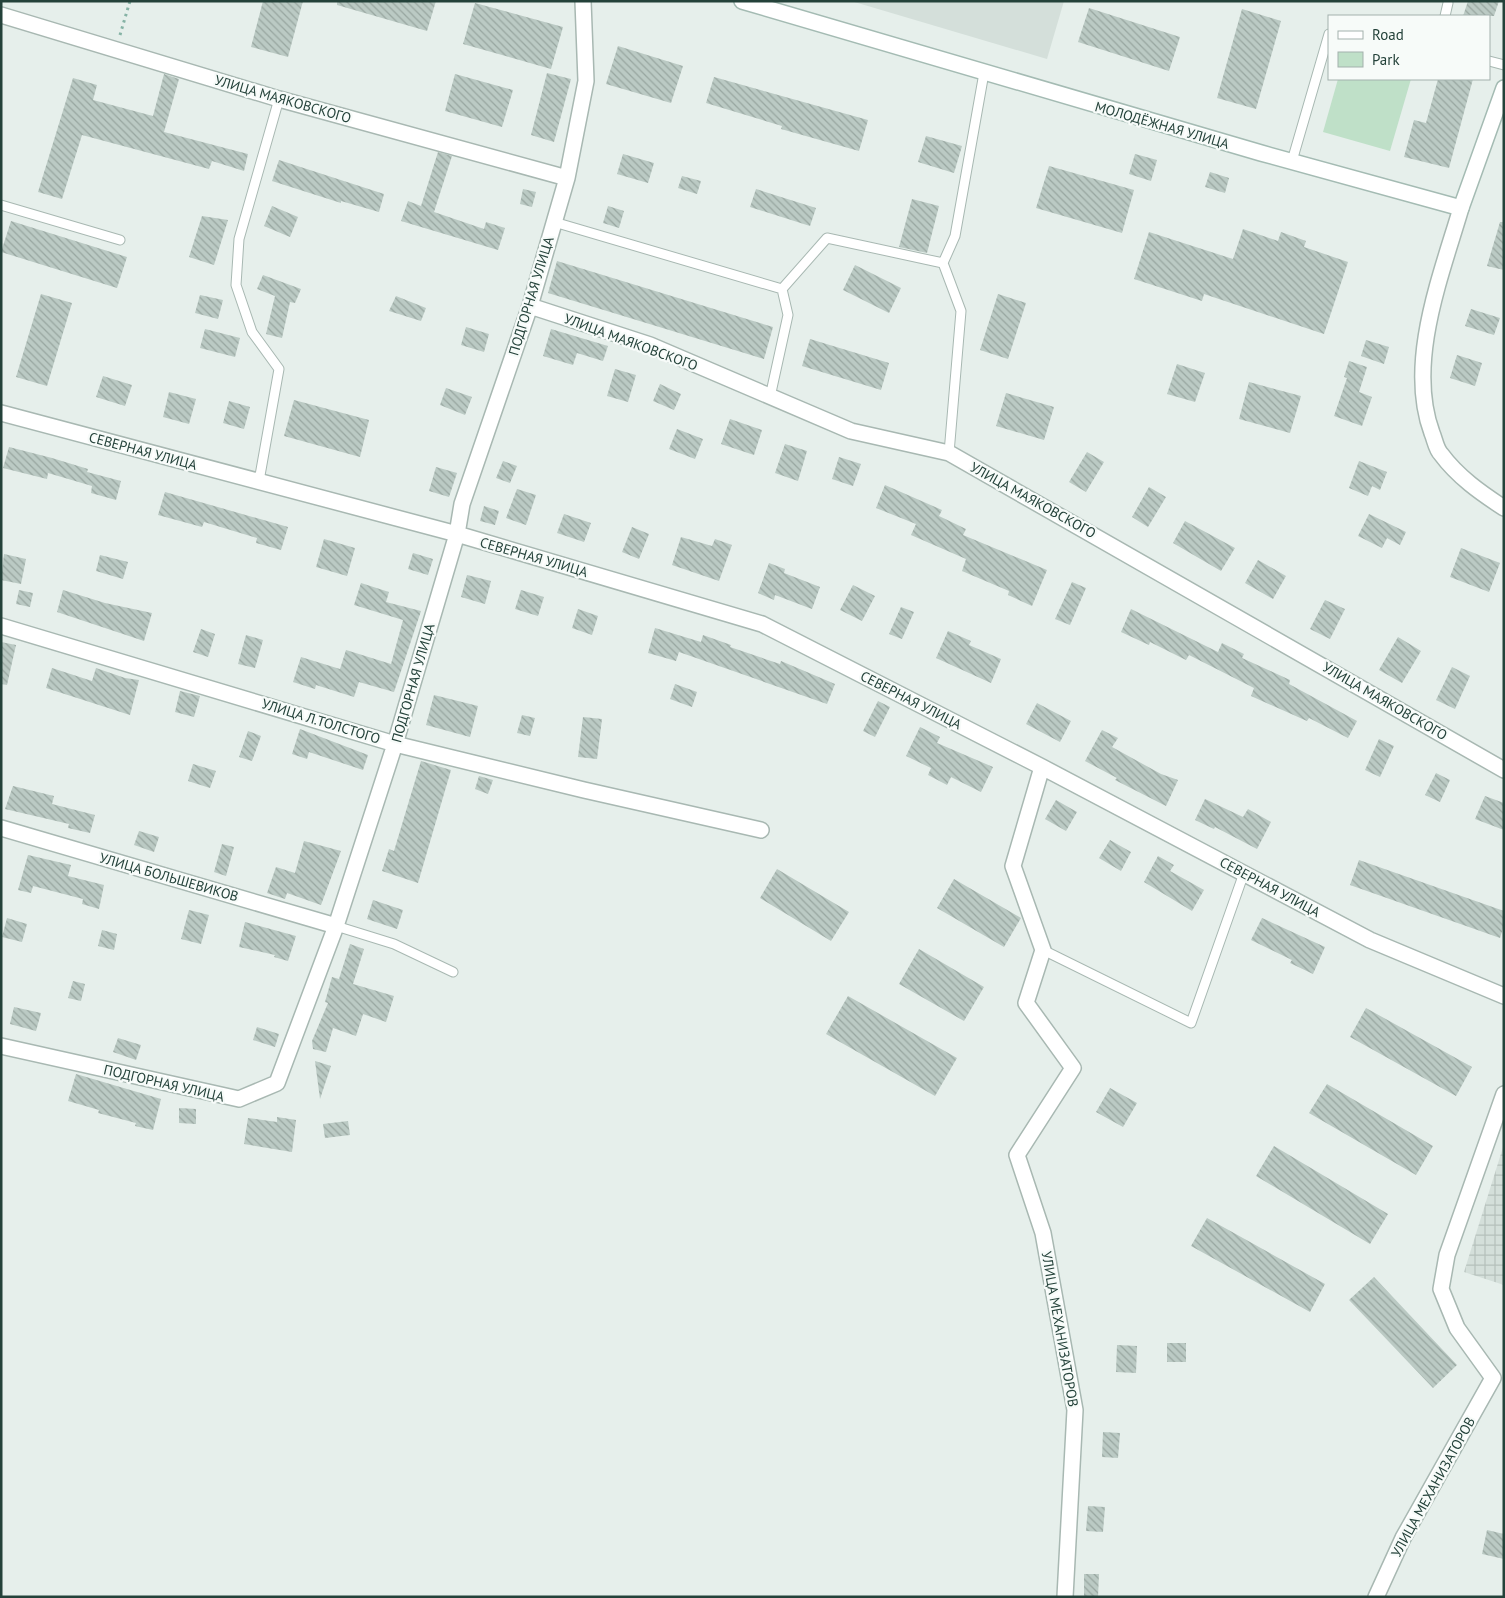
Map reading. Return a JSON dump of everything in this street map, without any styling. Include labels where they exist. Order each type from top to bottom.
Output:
[{"type":"street","name":"ПОДГОРНАЯ УЛИЦА","points":[[1,1046],[238,1099],[277,1083],[336,926],[396,744],[457,534],[462,504],[530,306],[567,178],[586,81],[583,1]]},
{"type":"street","name":"МОЛОДЁЖНАЯ УЛИЦА","points":[[742,1],[841,28],[984,73],[1461,208]]},
{"type":"street","name":"УЛИЦА МАЯКОВСКОГО","points":[[1,15],[279,99],[567,178]]},
{"type":"street","points":[[1504,88],[1461,208],[1430,316],[1423,370],[1426,416],[1439,453],[1471,486],[1504,508]]},
{"type":"street","name":"УЛИЦА МАЯКОВСКОГО","points":[[530,306],[650,346],[850,431],[949,453],[1504,770]]},
{"type":"street","name":"СЕВЕРНАЯ УЛИЦА","points":[[1,413],[457,534],[762,624],[1042,767],[1370,940],[1504,996]]},
{"type":"street","name":"УЛИЦА Л.ТОЛСТОГО","points":[[1,626],[396,744],[584,790],[761,830]]},
{"type":"street","points":[[1042,767],[1013,866],[1042,950]]},
{"type":"street","name":"УЛИЦА БОЛЬШЕВИКОВ","points":[[1,828],[336,926]]},
{"type":"street","name":"УЛИЦА МЕХАНИЗАТОРОВ","points":[[1042,950],[1026,1003],[1073,1068],[1018,1156],[1043,1233],[1075,1410],[1065,1597]]},
{"type":"street","name":"УЛИЦА МЕХАНИЗАТОРОВ","points":[[1376,1597],[1403,1538],[1499,1379],[1457,1328],[1442,1289],[1447,1255],[1504,1094]]},
{"type":"lane","points":[[1445,15],[1448,3]]},
{"type":"lane","points":[[1292,161],[1328,37]]},
{"type":"lane","points":[[1490,61],[1504,65]]},
{"type":"lane","points":[[949,453],[961,312],[944,263],[955,236],[984,73]]},
{"type":"lane","points":[[259,481],[279,369],[252,332],[236,285],[239,239],[279,99]]},
{"type":"lane","points":[[1,205],[120,240]]},
{"type":"lane","points":[[554,222],[782,289]]},
{"type":"lane","points":[[782,289],[827,238],[944,263]]},
{"type":"lane","points":[[770,397],[788,315],[782,289]]},
{"type":"lane","points":[[1042,950],[1191,1023],[1244,873]]},
{"type":"lane","points":[[336,926],[394,944],[453,972]]},
{"type":"path","points":[[116,50],[130,1]]},
{"type":"shaded area","points":[[851,1],[1064,1],[1047,59]]},
{"type":"shaded area","points":[[1504,1144],[1504,1285],[1464,1272]]},
{"type":"green space","points":[[1338,80],[1411,80],[1390,151],[1323,132]]},
{"type":"building","points":[[263,1],[303,1],[288,57],[251,47]]},
{"type":"building","points":[[337,1],[436,1],[427,31],[337,5]]},
{"type":"building","points":[[1468,1],[1499,1],[1494,16],[1463,15]]},
{"type":"building","points":[[475,3],[563,27],[551,69],[463,44]]},
{"type":"building","points":[[1089,8],[1180,37],[1169,71],[1078,42]]},
{"type":"building","points":[[1242,9],[1281,21],[1256,109],[1217,98]]},
{"type":"building","points":[[618,46],[683,66],[671,103],[606,84]]},
{"type":"building","points":[[547,73],[571,79],[554,142],[531,135]]},
{"type":"building","points":[[164,74],[179,79],[164,132],[248,154],[244,171],[212,161],[209,169],[82,135],[62,199],[38,192],[73,78],[97,85],[93,100],[153,116]]},
{"type":"building","points":[[455,74],[513,90],[502,127],[445,111]]},
{"type":"building","points":[[714,77],[868,120],[859,151],[781,129],[782,126],[706,103]]},
{"type":"building","points":[[1438,80],[1473,80],[1449,168],[1404,157],[1414,120],[1426,123]]},
{"type":"building","points":[[926,136],[962,146],[954,173],[918,162]]},
{"type":"building","points":[[438,152],[452,156],[434,212],[484,229],[486,222],[505,228],[498,250],[401,221],[408,201],[421,206]]},
{"type":"building","points":[[623,154],[654,163],[648,183],[617,174]]},
{"type":"building","points":[[1135,154],[1157,160],[1151,181],[1129,174]]},
{"type":"building","points":[[279,160],[384,194],[379,212],[341,201],[341,203],[272,181]]},
{"type":"building","points":[[1049,166],[1134,190],[1122,233],[1036,208]]},
{"type":"building","points":[[1210,172],[1229,178],[1225,193],[1205,187]]},
{"type":"building","points":[[682,176],[701,181],[697,194],[678,188]]},
{"type":"building","points":[[523,189],[536,192],[532,207],[520,204]]},
{"type":"building","points":[[756,189],[816,208],[810,226],[750,207]]},
{"type":"building","points":[[912,199],[939,206],[927,253],[899,247]]},
{"type":"building","points":[[272,206],[298,217],[290,237],[264,226]]},
{"type":"building","points":[[608,206],[624,211],[619,228],[603,223]]},
{"type":"building","points":[[202,216],[228,220],[214,265],[189,257]]},
{"type":"building","points":[[11,221],[127,257],[117,288],[1,252]]},
{"type":"building","points":[[1500,222],[1504,222],[1504,270],[1487,266]]},
{"type":"building","points":[[1243,229],[1278,241],[1281,232],[1306,241],[1304,247],[1348,262],[1324,334],[1204,294],[1202,301],[1134,279],[1149,232],[1233,259]]},
{"type":"building","points":[[557,261],[773,327],[764,359],[548,293]]},
{"type":"building","points":[[855,265],[901,288],[889,313],[843,290]]},
{"type":"building","points":[[263,275],[301,289],[295,303],[290,302],[282,338],[266,334],[275,296],[257,289]]},
{"type":"building","points":[[41,294],[72,303],[47,386],[16,377]]},
{"type":"building","points":[[998,294],[1026,303],[1008,359],[980,350]]},
{"type":"building","points":[[200,295],[223,300],[218,319],[195,313]]},
{"type":"building","points":[[396,296],[426,308],[421,321],[389,311]]},
{"type":"building","points":[[1471,309],[1500,318],[1494,335],[1465,326]]},
{"type":"building","points":[[466,327],[489,334],[484,352],[461,345]]},
{"type":"building","points":[[205,329],[240,338],[235,357],[200,348]]},
{"type":"building","points":[[551,329],[608,346],[603,361],[577,353],[573,365],[543,356]]},
{"type":"building","points":[[810,339],[889,363],[881,390],[802,366]]},
{"type":"building","points":[[1366,340],[1389,347],[1384,364],[1361,356]]},
{"type":"building","points":[[1457,355],[1482,363],[1475,386],[1450,378]]},
{"type":"building","points":[[1349,361],[1367,367],[1359,392],[1372,397],[1362,426],[1334,416],[1347,378],[1344,377]]},
{"type":"building","points":[[1177,364],[1205,373],[1195,402],[1167,394]]},
{"type":"building","points":[[615,369],[636,375],[628,402],[607,396]]},
{"type":"building","points":[[103,376],[132,385],[125,406],[96,397]]},
{"type":"building","points":[[1249,382],[1301,396],[1290,433],[1239,419]]},
{"type":"building","points":[[660,384],[681,394],[674,410],[653,401]]},
{"type":"building","points":[[446,388],[472,397],[465,415],[440,405]]},
{"type":"building","points":[[169,392],[196,399],[189,424],[163,417]]},
{"type":"building","points":[[1006,393],[1054,407],[1044,440],[996,426]]},
{"type":"building","points":[[294,400],[369,420],[360,457],[284,436]]},
{"type":"building","points":[[229,401],[250,407],[244,429],[223,423]]},
{"type":"building","points":[[730,419],[762,430],[754,455],[721,444]]},
{"type":"building","points":[[677,429],[703,439],[695,459],[669,449]]},
{"type":"building","points":[[785,444],[807,451],[798,481],[775,473]]},
{"type":"building","points":[[9,447],[52,458],[88,469],[87,472],[121,481],[116,500],[91,493],[92,486],[48,473],[47,479],[3,468]]},
{"type":"building","points":[[1087,452],[1104,462],[1086,492],[1069,482]]},
{"type":"building","points":[[839,457],[861,464],[853,486],[832,479]]},
{"type":"building","points":[[503,461],[517,466],[510,483],[496,478]]},
{"type":"building","points":[[1359,461],[1387,472],[1380,490],[1372,486],[1368,496],[1349,488]]},
{"type":"building","points":[[436,467],[457,473],[449,497],[429,491]]},
{"type":"building","points":[[885,485],[942,510],[939,516],[966,529],[963,535],[1047,570],[1032,606],[1008,595],[1009,591],[962,571],[966,559],[911,535],[916,524],[876,508]]},
{"type":"building","points":[[1149,487],[1166,497],[1148,527],[1132,517]]},
{"type":"building","points":[[517,489],[536,495],[526,525],[506,518]]},
{"type":"building","points":[[165,492],[288,527],[281,550],[256,543],[257,538],[204,522],[202,527],[158,515]]},
{"type":"building","points":[[484,506],[499,511],[495,525],[480,521]]},
{"type":"building","points":[[564,514],[591,523],[584,542],[557,533]]},
{"type":"building","points":[[1369,514],[1406,532],[1400,545],[1387,538],[1382,548],[1358,536]]},
{"type":"building","points":[[1185,521],[1235,548],[1221,571],[1173,543]]},
{"type":"building","points":[[632,527],[649,534],[639,559],[622,552]]},
{"type":"building","points":[[681,537],[712,546],[715,539],[732,545],[719,581],[672,565]]},
{"type":"building","points":[[324,539],[355,548],[347,576],[316,567]]},
{"type":"building","points":[[1461,548],[1500,563],[1489,592],[1450,577]]},
{"type":"building","points":[[413,553],[433,559],[428,575],[408,569]]},
{"type":"building","points":[[4,554],[26,559],[21,584],[1,580]]},
{"type":"building","points":[[100,555],[128,562],[123,579],[96,571]]},
{"type":"building","points":[[1258,560],[1286,576],[1273,599],[1245,583]]},
{"type":"building","points":[[769,563],[785,569],[784,573],[820,587],[812,609],[775,595],[774,600],[758,593]]},
{"type":"building","points":[[467,575],[491,581],[485,604],[461,597]]},
{"type":"building","points":[[1072,582],[1086,588],[1070,625],[1055,619]]},
{"type":"building","points":[[361,583],[389,592],[386,602],[421,611],[394,692],[359,682],[354,697],[316,685],[315,689],[293,682],[301,657],[340,669],[346,650],[391,664],[403,620],[354,605]]},
{"type":"building","points":[[853,585],[875,596],[862,621],[840,610]]},
{"type":"building","points":[[19,590],[33,593],[30,607],[16,604]]},
{"type":"building","points":[[63,590],[105,603],[152,613],[144,641],[57,612]]},
{"type":"building","points":[[521,590],[544,597],[538,616],[515,609]]},
{"type":"building","points":[[1325,600],[1345,609],[1330,639],[1310,629]]},
{"type":"building","points":[[901,607],[914,612],[902,639],[889,634]]},
{"type":"building","points":[[578,609],[598,616],[592,635],[572,628]]},
{"type":"building","points":[[1131,609],[1218,652],[1222,643],[1244,654],[1242,658],[1290,680],[1289,684],[1357,721],[1348,738],[1309,718],[1307,721],[1251,696],[1254,688],[1189,655],[1186,660],[1150,642],[1149,645],[1121,632]]},
{"type":"building","points":[[655,628],[701,642],[703,635],[731,645],[730,647],[780,664],[781,661],[835,684],[827,704],[679,652],[676,661],[648,653]]},
{"type":"building","points":[[201,629],[215,634],[208,657],[193,652]]},
{"type":"building","points":[[948,631],[971,641],[969,645],[1001,659],[991,683],[936,658]]},
{"type":"building","points":[[246,635],[263,640],[255,668],[238,664]]},
{"type":"building","points":[[1398,637],[1421,651],[1402,683],[1379,670]]},
{"type":"building","points":[[1,642],[16,645],[7,685],[1,684]]},
{"type":"building","points":[[1452,667],[1470,676],[1455,709],[1436,700]]},
{"type":"building","points":[[52,668],[92,681],[96,668],[125,678],[139,680],[130,715],[46,688]]},
{"type":"building","points":[[675,684],[697,692],[692,707],[670,699]]},
{"type":"building","points":[[180,691],[200,696],[194,717],[175,712]]},
{"type":"building","points":[[434,695],[478,706],[470,737],[426,725]]},
{"type":"building","points":[[878,701],[890,707],[875,737],[863,731]]},
{"type":"building","points":[[1037,703],[1071,721],[1060,742],[1026,724]]},
{"type":"building","points":[[522,715],[535,718],[530,736],[517,733]]},
{"type":"building","points":[[583,717],[602,719],[597,759],[578,757]]},
{"type":"building","points":[[920,727],[940,737],[937,743],[993,767],[981,792],[951,777],[947,785],[928,775],[931,768],[906,756]]},
{"type":"building","points":[[300,729],[368,755],[363,770],[309,752],[307,759],[292,754]]},
{"type":"building","points":[[1102,730],[1118,738],[1112,747],[1161,774],[1178,780],[1166,806],[1115,780],[1117,778],[1085,761]]},
{"type":"building","points":[[248,731],[261,736],[252,761],[239,757]]},
{"type":"building","points":[[1379,739],[1394,746],[1380,777],[1365,770]]},
{"type":"building","points":[[421,761],[451,770],[418,883],[382,871],[389,849],[394,851]]},
{"type":"building","points":[[193,764],[216,771],[210,788],[188,781]]},
{"type":"building","points":[[1436,773],[1450,780],[1440,802],[1425,795]]},
{"type":"building","points":[[479,776],[493,780],[488,794],[475,789]]},
{"type":"building","points":[[13,786],[54,796],[52,804],[95,815],[90,833],[68,828],[69,824],[5,809]]},
{"type":"building","points":[[1485,796],[1504,803],[1504,830],[1475,819]]},
{"type":"building","points":[[1205,799],[1243,817],[1248,809],[1271,822],[1257,849],[1215,827],[1214,829],[1195,820]]},
{"type":"building","points":[[1056,800],[1077,812],[1066,831],[1045,819]]},
{"type":"building","points":[[139,831],[159,837],[154,852],[134,845]]},
{"type":"building","points":[[1110,840],[1131,852],[1121,871],[1099,858]]},
{"type":"building","points":[[304,841],[341,851],[321,905],[287,893],[285,899],[267,893],[276,867],[295,873]]},
{"type":"building","points":[[222,844],[234,847],[226,876],[214,872]]},
{"type":"building","points":[[28,855],[71,865],[68,876],[104,885],[99,909],[82,904],[83,899],[33,886],[31,893],[18,890]]},
{"type":"building","points":[[1158,856],[1174,865],[1170,871],[1204,890],[1192,911],[1144,882]]},
{"type":"building","points":[[1359,860],[1504,911],[1504,925],[1500,938],[1350,885]]},
{"type":"building","points":[[777,869],[849,912],[831,941],[760,898]]},
{"type":"building","points":[[954,879],[1021,918],[1004,947],[937,908]]},
{"type":"building","points":[[373,900],[403,910],[397,929],[367,919]]},
{"type":"building","points":[[189,910],[209,915],[201,944],[181,939]]},
{"type":"building","points":[[7,918],[27,924],[22,942],[2,937]]},
{"type":"building","points":[[1262,918],[1325,947],[1313,974],[1290,963],[1292,960],[1251,940]]},
{"type":"building","points":[[245,922],[296,936],[288,961],[274,957],[275,955],[239,947]]},
{"type":"building","points":[[102,930],[117,934],[114,950],[98,946]]},
{"type":"building","points":[[350,944],[364,949],[353,984],[394,996],[386,1022],[363,1014],[356,1036],[333,1028],[326,1052],[313,1049],[312,1041],[328,1003],[325,1002],[332,977],[339,979]]},
{"type":"building","points":[[919,949],[984,987],[964,1021],[899,984]]},
{"type":"building","points":[[73,981],[85,984],[81,1001],[68,998]]},
{"type":"building","points":[[848,996],[957,1058],[935,1096],[826,1034]]},
{"type":"building","points":[[14,1007],[41,1013],[36,1031],[10,1024]]},
{"type":"building","points":[[1366,1008],[1472,1067],[1456,1096],[1350,1037]]},
{"type":"building","points":[[257,1027],[279,1034],[275,1047],[253,1040]]},
{"type":"building","points":[[118,1038],[141,1045],[136,1060],[113,1052]]},
{"type":"building","points":[[315,1061],[331,1066],[320,1099]]},
{"type":"building","points":[[76,1074],[161,1099],[153,1130],[135,1126],[136,1123],[98,1113],[99,1110],[68,1101]]},
{"type":"building","points":[[1327,1084],[1433,1146],[1416,1175],[1309,1113]]},
{"type":"building","points":[[1110,1088],[1137,1103],[1123,1127],[1096,1112]]},
{"type":"building","points":[[179,1108],[196,1109],[196,1124],[179,1123]]},
{"type":"building","points":[[277,1117],[296,1120],[292,1152],[244,1144],[248,1118],[277,1122]]},
{"type":"building","points":[[348,1121],[350,1135],[325,1138],[323,1124]]},
{"type":"building","points":[[1274,1146],[1388,1214],[1370,1244],[1256,1176]]},
{"type":"building","points":[[1207,1218],[1325,1284],[1310,1312],[1191,1246]]},
{"type":"building","points":[[1374,1277],[1457,1365],[1433,1388],[1349,1300]]},
{"type":"building","points":[[1167,1343],[1186,1343],[1186,1362],[1167,1362]]},
{"type":"building","points":[[1117,1345],[1137,1346],[1136,1373],[1116,1372]]},
{"type":"building","points":[[1103,1432],[1120,1433],[1118,1458],[1102,1457]]},
{"type":"building","points":[[1088,1506],[1105,1507],[1103,1532],[1086,1531]]},
{"type":"building","points":[[1487,1530],[1504,1534],[1504,1559],[1482,1554]]},
{"type":"building","points":[[1084,1574],[1099,1574],[1098,1597],[1084,1597]]}]
